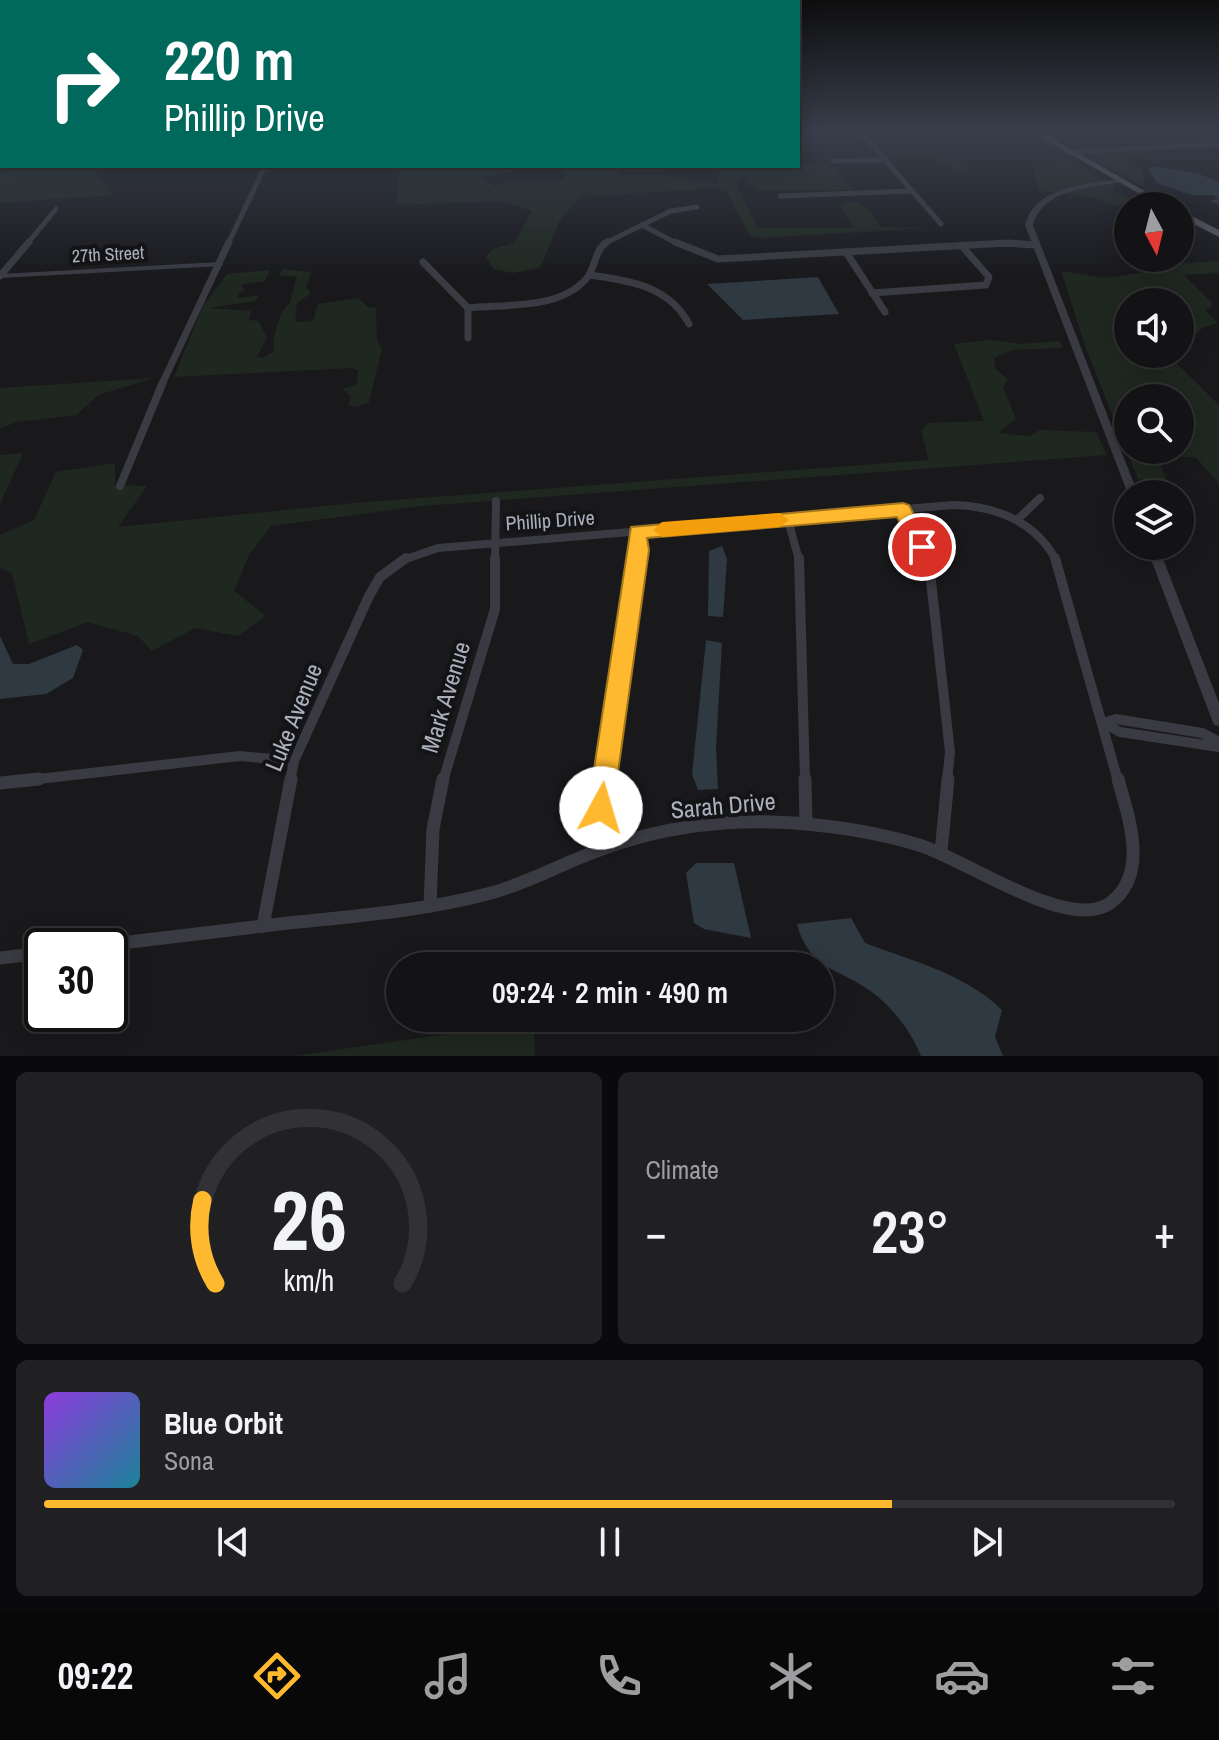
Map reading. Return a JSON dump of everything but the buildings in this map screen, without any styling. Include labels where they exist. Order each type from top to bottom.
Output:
[{"type":"main road","points":[[1120,181],[1141,192]]},
{"type":"main road","points":[[1194,221],[1219,234]]},
{"type":"street","points":[[120,486],[156,397],[258,180]]},
{"type":"street","points":[[902,180],[941,224]]},
{"type":"street","points":[[1120,181],[1068,191],[1044,201],[1029,221],[1035,247],[1127,480]]},
{"type":"street","points":[[780,196],[794,198],[911,191]]},
{"type":"street","points":[[468,308],[555,297],[575,288],[589,275],[603,244],[671,211],[697,207]]},
{"type":"street","points":[[0,276],[56,209]]},
{"type":"street","points":[[642,225],[698,254],[718,259],[961,245],[1035,247]]},
{"type":"street","points":[[872,293],[986,285],[989,277],[961,245]]},
{"type":"street","points":[[846,252],[885,312]]},
{"type":"street","points":[[423,262],[468,308],[468,338]]},
{"type":"street","name":"27th Street","points":[[0,276],[219,264]]},
{"type":"street","points":[[589,275],[647,286],[676,303],[689,324]]},
{"type":"street","points":[[1018,519],[1040,498]]},
{"type":"street","name":"Mark Avenue","points":[[430,906],[433,829],[438,796],[495,609],[496,501]]},
{"type":"street","name":"Phillip Drive","points":[[418,552],[495,542],[970,504],[1018,519],[1043,539],[1060,567],[1104,723]]},
{"type":"street","points":[[903,509],[930,572],[950,752],[941,852]]},
{"type":"street","points":[[788,520],[801,566],[806,822]]},
{"type":"street","points":[[610,846],[601,808],[601,792],[639,550],[637,532]]},
{"type":"street","name":"Luke Avenue","points":[[263,926],[294,761],[380,577],[418,552]]},
{"type":"street","points":[[1157,560],[1219,720]]},
{"type":"street","points":[[1104,723],[1120,732],[1219,744]]},
{"type":"street","name":"Sarah Drive","points":[[128,942],[475,898],[516,886],[610,846],[697,826],[806,822],[896,839],[941,852],[1045,905],[1078,911],[1107,906],[1126,888],[1134,863],[1135,842],[1104,723]]},
{"type":"street","points":[[0,783],[240,756],[294,761]]},
{"type":"street","points":[[0,958],[24,955]]},
{"type":"shaded area","points":[[0,180],[103,180],[114,195],[0,203]]},
{"type":"shaded area","points":[[398,180],[487,180],[494,187],[514,181],[532,180],[694,180],[717,184],[718,180],[740,180],[736,186],[758,228],[854,228],[840,206],[847,201],[868,208],[880,227],[931,228],[758,238],[750,236],[726,191],[713,188],[598,196],[584,192],[560,220],[540,268],[513,273],[494,269],[485,257],[493,249],[514,243],[532,211],[501,201],[396,205]]},
{"type":"shaded area","points":[[744,180],[845,180],[854,190],[759,190]]},
{"type":"shaded area","points":[[1036,180],[1104,180],[1115,186],[1114,205],[1095,198],[1038,190]]},
{"type":"shaded area","points":[[1155,180],[1215,180],[1219,182],[1219,205],[1210,201],[1218,199],[1214,195],[1182,192]]},
{"type":"shaded area","points":[[1219,261],[1219,273],[1184,275],[1213,304],[1206,311],[1217,323],[1202,328],[1194,337],[1194,288],[1114,288],[1114,368],[1181,368],[1219,405],[1219,483],[1194,457],[1194,384],[1114,384],[1114,419],[1087,351],[1061,271],[1105,278],[1147,272],[1194,272],[1194,263]]},
{"type":"shaded area","points":[[282,269],[311,272],[306,288],[311,293],[297,303],[295,322],[313,321],[318,304],[358,298],[368,307],[376,308],[377,340],[382,349],[369,402],[355,407],[348,405],[351,397],[343,389],[357,384],[358,370],[352,368],[174,377],[203,306],[227,274],[270,270],[265,281],[241,285],[245,290],[237,294],[238,298],[260,295],[255,301],[208,308],[251,311],[249,320],[258,321],[267,337],[257,357],[263,358],[274,351],[277,325],[290,303],[297,276],[279,276]]},
{"type":"shaded area","points":[[818,277],[839,314],[743,320],[707,284]]},
{"type":"shaded area","points":[[991,340],[1021,344],[1059,341],[1063,348],[1012,350],[994,358],[995,368],[1008,380],[1003,387],[1016,419],[998,433],[1030,436],[1040,430],[1096,432],[1107,455],[422,506],[271,526],[249,555],[234,591],[266,616],[238,636],[195,628],[152,651],[138,636],[88,622],[29,644],[12,573],[0,568],[0,535],[34,520],[56,472],[115,463],[115,485],[147,486],[118,527],[354,503],[929,460],[921,430],[929,423],[984,421],[954,344]]},
{"type":"shaded area","points":[[155,378],[98,395],[76,415],[16,422],[0,429],[0,388]]},
{"type":"shaded area","points":[[23,453],[0,504],[0,455]]},
{"type":"shaded area","points":[[1132,464],[1160,464],[1167,480],[1152,480],[1138,479]]},
{"type":"shaded area","points":[[722,546],[727,559],[723,617],[708,616],[709,551]]},
{"type":"shaded area","points":[[0,636],[13,664],[29,664],[77,645],[83,650],[73,678],[46,694],[0,699]]},
{"type":"shaded area","points":[[706,640],[722,643],[716,747],[718,789],[698,790],[692,774]]},
{"type":"shaded area","points":[[696,863],[734,863],[751,938],[704,929],[694,923],[686,873]]},
{"type":"shaded area","points":[[851,918],[865,943],[920,963],[972,987],[1002,1010],[995,1037],[1003,1056],[921,1056],[907,1029],[887,1005],[860,984],[834,970],[834,952],[810,952],[797,924]]},
{"type":"shaded area","points":[[461,1032],[534,1032],[535,1056],[294,1056]]},
{"type":"slow traffic","points":[[662,530],[780,520]]},
{"type":"route","points":[[601,808],[639,550],[637,532],[903,509],[922,547]]}]
